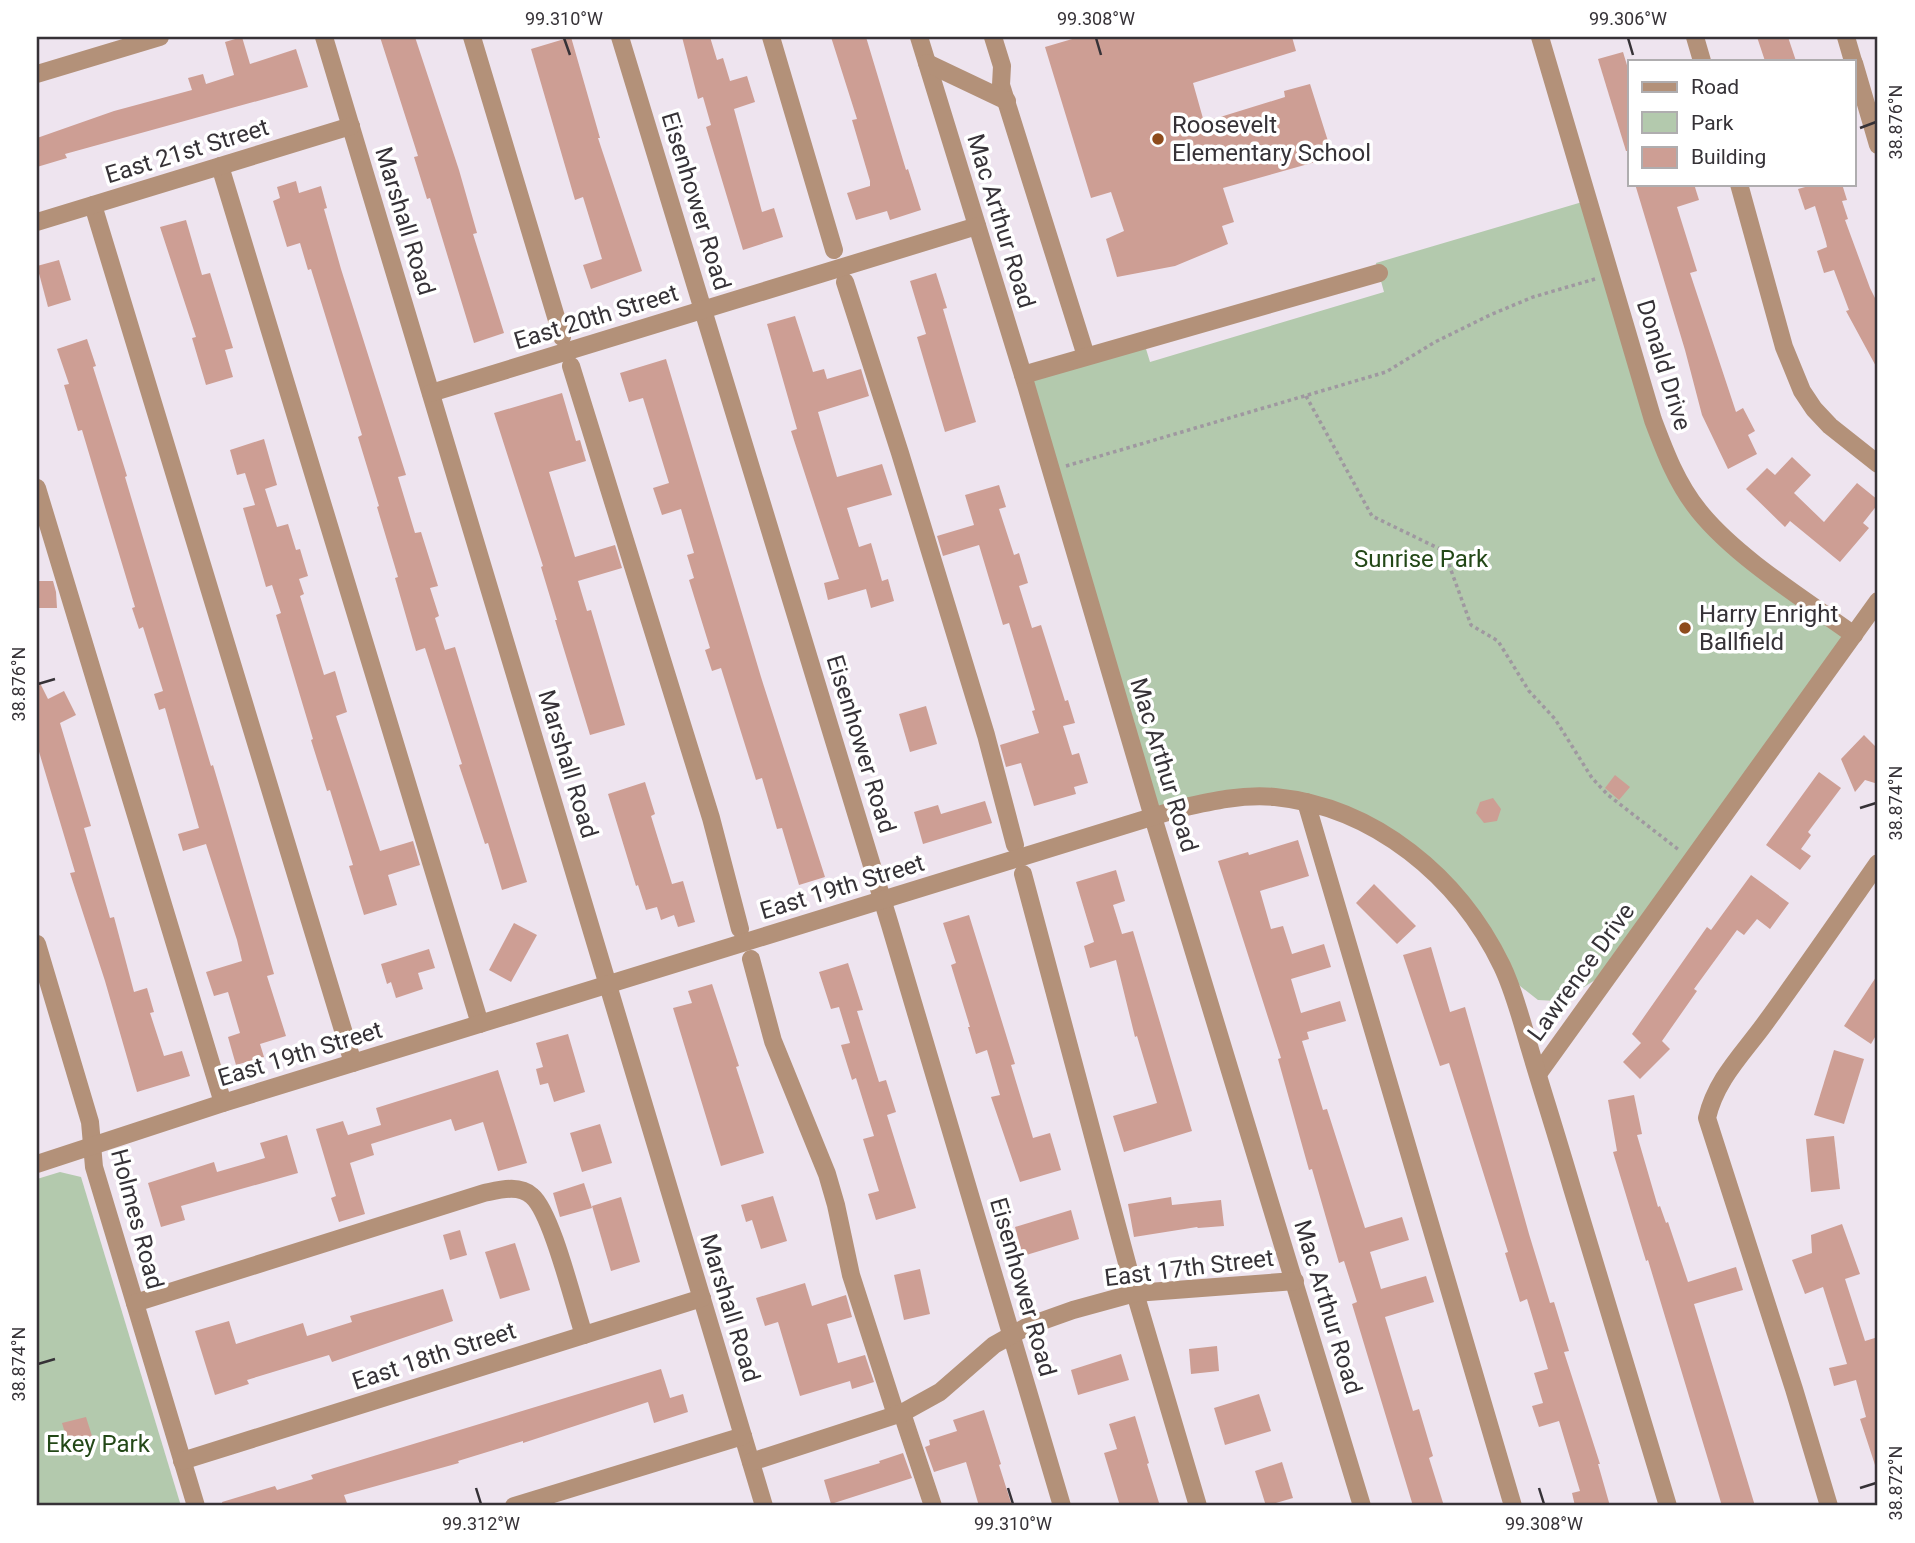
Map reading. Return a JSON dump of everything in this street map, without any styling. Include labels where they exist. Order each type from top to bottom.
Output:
[{"type":"street","points":[[37,74],[160,37]]},
{"type":"street","name":"Marshall Road","points":[[324,37],[764,1506]]},
{"type":"street","points":[[472,37],[562,337]]},
{"type":"street","name":"Eisenhower Road","points":[[620,37],[883,900],[1062,1506]]},
{"type":"street","points":[[771,37],[834,250]]},
{"type":"street","name":"Mac Arthur Road","points":[[919,37],[1362,1506]]},
{"type":"street","points":[[993,37],[1002,66],[1001,85],[1086,356]]},
{"type":"street","name":"Donald Drive","points":[[1539,37],[1653,420],[1666,455],[1699,511],[1738,549],[1854,635]]},
{"type":"street","points":[[1695,37],[1702,60]]},
{"type":"street","points":[[1846,37],[1852,60]]},
{"type":"street","points":[[927,63],[1007,102]]},
{"type":"street","points":[[1856,72],[1878,145]]},
{"type":"street","name":"East 21st Street","points":[[37,222],[351,126]]},
{"type":"street","points":[[220,166],[480,1024]]},
{"type":"street","points":[[1740,186],[1784,346],[1802,391],[1830,426],[1878,464]]},
{"type":"street","points":[[93,205],[353,1063]]},
{"type":"street","name":"East 20th Street","points":[[430,393],[977,226]]},
{"type":"street","points":[[1023,375],[1378,273]]},
{"type":"street","points":[[845,282],[986,735],[1015,845]]},
{"type":"street","points":[[571,366],[710,818],[740,929]]},
{"type":"street","points":[[37,488],[223,1103]]},
{"type":"street","name":"Lawrence Drive","points":[[1668,1506],[1538,1074],[1878,601]]},
{"type":"street","name":"East 19th Street","points":[[37,1164],[223,1103],[1153,817],[1213,801],[1246,797],[1274,797],[1306,802],[1370,825],[1406,848],[1438,875],[1465,907],[1503,968],[1538,1074]]},
{"type":"street","points":[[1306,802],[1513,1506]]},
{"type":"street","points":[[1829,1506],[1707,1118],[1711,1101],[1723,1076],[1765,1024],[1878,863]]},
{"type":"street","points":[[1023,874],[1135,1293],[1198,1506]]},
{"type":"street","name":"Holmes Road","points":[[37,944],[89,1122],[94,1167],[196,1506]]},
{"type":"street","points":[[751,959],[774,1041],[827,1174],[851,1275],[933,1506]]},
{"type":"street","points":[[135,1303],[484,1193],[512,1189],[531,1195],[547,1219],[583,1335]]},
{"type":"street","name":"East 17th Street","points":[[751,1462],[899,1414],[940,1392],[994,1345],[1012,1334],[1073,1310],[1135,1293],[1294,1281]]},
{"type":"street","name":"East 18th Street","points":[[182,1461],[702,1298]]},
{"type":"street","points":[[514,1506],[743,1436]]},
{"type":"path","points":[[1051,470],[1386,372],[1435,342],[1533,297],[1612,275]]},
{"type":"path","points":[[1306,396],[1372,516],[1444,551],[1471,625],[1498,641],[1529,691],[1555,719],[1592,778],[1608,796],[1674,847],[1693,858]]},
{"type":"green space","name":"Sunrise Park","points":[[1589,200],[1653,420],[1699,511],[1854,635],[1595,980],[1567,998],[1556,1001],[1538,1000],[1520,986],[1465,907],[1370,825],[1274,797],[1153,817],[1023,375],[1143,339],[1150,362],[1384,292],[1376,263]]},
{"type":"green space","name":"Ekey Park","points":[[60,1172],[81,1177],[181,1506],[37,1506],[37,1179]]},
{"type":"building","points":[[242,37],[250,64],[296,49],[308,87],[65,154],[67,158],[37,167],[37,138],[114,111],[192,90],[188,78],[203,74],[206,84],[234,75],[225,42]]},
{"type":"building","points":[[380,37],[415,37],[459,170],[477,233],[473,234],[504,333],[474,343],[430,198],[427,199],[414,157],[418,156]]},
{"type":"building","points":[[571,37],[598,138],[642,271],[591,289],[583,265],[602,259],[583,197],[575,200],[531,49]]},
{"type":"building","points":[[682,37],[710,37],[717,60],[723,58],[730,81],[747,76],[755,102],[734,109],[762,212],[774,208],[783,237],[743,250],[706,127],[711,125],[703,97],[698,99]]},
{"type":"building","points":[[831,37],[866,37],[906,170],[908,169],[921,210],[890,220],[887,211],[856,220],[847,193],[870,186],[870,181],[852,120],[857,119]]},
{"type":"building","name":"Roosevelt Elementary School","points":[[1079,37],[1292,37],[1296,51],[1193,83],[1204,122],[1285,97],[1284,91],[1310,84],[1333,157],[1223,188],[1234,222],[1222,226],[1228,244],[1175,266],[1117,277],[1106,239],[1124,231],[1111,192],[1091,198],[1045,47]]},
{"type":"building","points":[[1757,37],[1788,37],[1796,60],[1765,60]]},
{"type":"building","points":[[1623,52],[1628,68],[1628,151],[1626,151],[1598,59]]},
{"type":"building","points":[[296,181],[299,193],[321,186],[327,208],[324,209],[341,269],[406,475],[398,477],[415,533],[421,532],[438,586],[430,588],[439,616],[435,618],[445,650],[455,647],[527,882],[502,890],[459,765],[462,764],[425,648],[416,651],[395,578],[398,577],[377,507],[379,506],[358,437],[362,435],[311,269],[308,270],[300,243],[287,247],[273,201],[280,198],[277,187]]},
{"type":"building","points":[[1636,186],[1695,186],[1699,200],[1677,207],[1697,271],[1690,273],[1736,412],[1743,408],[1755,431],[1748,435],[1757,454],[1728,469],[1702,415]]},
{"type":"building","points":[[1809,186],[1843,186],[1847,200],[1842,201],[1848,219],[1845,220],[1878,304],[1878,370],[1846,311],[1849,310],[1834,270],[1824,273],[1817,251],[1827,247],[1815,206],[1805,210],[1798,189]]},
{"type":"building","points":[[186,220],[202,275],[210,273],[233,348],[225,350],[233,377],[206,385],[192,338],[196,337],[160,227]]},
{"type":"building","points":[[59,260],[71,300],[48,307],[37,266]]},
{"type":"building","points":[[936,273],[947,308],[943,309],[976,422],[945,432],[917,337],[926,334],[910,281]]},
{"type":"building","points":[[795,316],[813,372],[824,369],[827,379],[861,369],[869,396],[818,412],[837,477],[882,464],[892,495],[847,508],[859,547],[871,543],[882,581],[888,579],[894,601],[871,608],[866,589],[828,600],[824,583],[839,579],[791,431],[797,429],[767,324]]},
{"type":"building","points":[[87,339],[127,476],[125,477],[274,974],[267,976],[286,1036],[260,1044],[264,1057],[236,1065],[228,1037],[240,1033],[228,992],[214,996],[206,972],[242,961],[237,940],[206,844],[183,851],[178,834],[199,828],[165,708],[159,710],[154,694],[163,691],[143,627],[139,629],[132,608],[135,607],[82,430],[78,431],[64,385],[69,384],[57,349]]},
{"type":"building","points":[[666,359],[761,677],[825,877],[799,885],[782,828],[777,829],[762,778],[756,780],[721,668],[712,671],[705,650],[710,648],[689,580],[694,578],[687,555],[694,553],[681,509],[662,515],[653,488],[669,483],[643,398],[629,402],[620,373]]},
{"type":"building","points":[[562,393],[576,441],[580,440],[586,461],[549,472],[575,557],[615,545],[622,568],[578,581],[587,611],[591,610],[625,725],[590,735],[555,620],[541,567],[543,566],[494,413]]},
{"type":"building","points":[[264,439],[277,485],[265,489],[277,527],[288,524],[296,550],[300,549],[308,576],[299,579],[304,594],[300,596],[324,675],[335,671],[347,712],[336,716],[380,851],[413,841],[420,865],[388,875],[397,905],[364,915],[349,866],[353,865],[311,740],[313,739],[276,615],[281,613],[272,585],[266,587],[243,508],[255,505],[245,473],[237,475],[230,450]]},
{"type":"building","points":[[1792,457],[1811,475],[1794,493],[1824,522],[1857,483],[1878,500],[1878,504],[1863,523],[1869,528],[1840,562],[1790,521],[1785,527],[1746,489],[1767,468],[1775,475]]},
{"type":"building","points":[[999,485],[1006,507],[999,509],[1014,555],[1019,553],[1028,583],[1019,586],[1032,628],[1041,625],[1065,701],[1068,700],[1075,723],[1063,726],[1072,755],[1079,753],[1088,783],[1074,787],[1076,794],[1034,806],[1021,763],[1006,767],[1000,745],[1039,733],[1032,711],[1035,710],[1009,623],[1003,625],[979,545],[943,556],[937,536],[974,525],[965,495]]},
{"type":"building","points":[[37,581],[53,581],[57,608],[37,608]]},
{"type":"building","points":[[37,677],[48,699],[64,691],[76,715],[60,723],[91,826],[84,828],[110,918],[114,917],[134,992],[147,988],[154,1012],[150,1013],[164,1056],[182,1051],[190,1076],[137,1092],[70,873],[75,872],[37,745]]},
{"type":"building","points":[[926,706],[937,744],[910,752],[899,714]]},
{"type":"building","points":[[1864,735],[1878,749],[1878,784],[1865,780],[1855,792],[1841,759]]},
{"type":"building","points":[[1819,772],[1841,788],[1808,832],[1811,835],[1801,849],[1811,856],[1800,870],[1766,845]]},
{"type":"building","points":[[1615,775],[1630,787],[1619,800],[1605,788]]},
{"type":"building","points":[[645,782],[655,814],[651,816],[672,884],[683,881],[695,922],[678,927],[674,915],[661,920],[657,907],[646,910],[608,794]]},
{"type":"building","points":[[1493,798],[1501,809],[1497,821],[1484,823],[1476,813],[1480,802]]},
{"type":"building","points":[[985,801],[992,823],[923,844],[914,812],[938,805],[941,814]]},
{"type":"building","points":[[1298,840],[1309,876],[1260,891],[1271,929],[1283,926],[1292,954],[1324,944],[1331,967],[1291,979],[1301,1013],[1340,1001],[1346,1021],[1307,1032],[1309,1039],[1302,1041],[1323,1110],[1327,1109],[1365,1228],[1402,1217],[1409,1240],[1370,1252],[1381,1289],[1426,1276],[1434,1302],[1385,1317],[1413,1411],[1419,1409],[1433,1456],[1429,1458],[1444,1506],[1413,1506],[1352,1304],[1357,1302],[1344,1261],[1339,1263],[1312,1169],[1309,1170],[1278,1059],[1281,1058],[1218,861]]},
{"type":"building","points":[[1116,870],[1125,901],[1113,905],[1122,934],[1133,931],[1192,1131],[1124,1152],[1113,1116],[1157,1103],[1137,1036],[1135,1037],[1116,960],[1090,968],[1084,946],[1094,942],[1076,882]]},
{"type":"building","points":[[1751,875],[1789,903],[1770,929],[1757,919],[1744,935],[1737,930],[1694,989],[1697,991],[1662,1041],[1670,1049],[1640,1079],[1623,1062],[1641,1043],[1632,1034],[1707,927],[1711,930]]},
{"type":"building","points":[[1374,884],[1416,926],[1397,944],[1356,903]]},
{"type":"building","points":[[969,915],[1015,1064],[1011,1065],[1033,1138],[1050,1133],[1061,1170],[1020,1182],[991,1097],[1000,1095],[987,1050],[976,1054],[951,965],[956,963],[943,923]]},
{"type":"building","points":[[514,923],[537,935],[511,982],[489,970]]},
{"type":"building","points":[[1431,947],[1450,1012],[1465,1007],[1529,1234],[1550,1303],[1554,1302],[1569,1351],[1564,1352],[1600,1464],[1610,1506],[1575,1506],[1572,1493],[1580,1491],[1559,1421],[1539,1427],[1532,1406],[1543,1403],[1534,1373],[1548,1369],[1527,1299],[1520,1302],[1505,1253],[1508,1252],[1449,1063],[1440,1066],[1403,955]]},
{"type":"building","points":[[429,949],[435,968],[418,973],[423,989],[396,998],[391,982],[387,984],[381,964]]},
{"type":"building","points":[[848,963],[863,1010],[857,1011],[879,1082],[886,1080],[896,1112],[887,1115],[916,1208],[876,1220],[868,1194],[879,1191],[863,1139],[874,1136],[856,1078],[852,1080],[841,1045],[850,1043],[839,1007],[831,1009],[819,972]]},
{"type":"building","points":[[1878,974],[1878,1032],[1871,1044],[1844,1026]]},
{"type":"building","points":[[712,984],[764,1153],[721,1166],[673,1008],[692,1003],[688,991]]},
{"type":"building","points":[[568,1034],[585,1092],[554,1102],[548,1083],[540,1085],[536,1069],[543,1067],[536,1043]]},
{"type":"building","points":[[1834,1050],[1864,1059],[1844,1124],[1814,1115]]},
{"type":"building","points":[[498,1070],[527,1163],[498,1171],[483,1122],[455,1131],[451,1119],[371,1144],[374,1155],[350,1163],[365,1214],[339,1222],[331,1198],[336,1196],[316,1129],[343,1121],[348,1135],[381,1125],[376,1108]]},
{"type":"building","points":[[1634,1095],[1642,1134],[1637,1135],[1658,1207],[1660,1206],[1666,1223],[1668,1222],[1688,1282],[1736,1267],[1743,1290],[1694,1304],[1755,1506],[1722,1506],[1613,1152],[1617,1151],[1608,1100]]},
{"type":"building","points":[[600,1124],[612,1163],[582,1172],[570,1133]]},
{"type":"building","points":[[287,1135],[298,1173],[181,1206],[185,1220],[161,1227],[148,1183],[214,1162],[217,1172],[265,1158],[260,1143]]},
{"type":"building","points":[[1834,1136],[1840,1189],[1811,1192],[1806,1139]]},
{"type":"building","points":[[584,1183],[592,1208],[560,1217],[553,1193]]},
{"type":"building","points":[[773,1196],[787,1241],[761,1249],[752,1220],[746,1222],[741,1205]]},
{"type":"building","points":[[621,1197],[640,1262],[611,1271],[592,1206]]},
{"type":"building","points":[[1171,1197],[1172,1205],[1221,1200],[1224,1226],[1197,1227],[1134,1237],[1128,1204]]},
{"type":"building","points":[[1071,1210],[1079,1239],[1023,1256],[1015,1227]]},
{"type":"building","points":[[1842,1224],[1860,1274],[1845,1279],[1865,1341],[1878,1337],[1878,1465],[1875,1465],[1860,1419],[1866,1417],[1856,1380],[1834,1386],[1829,1368],[1847,1364],[1823,1287],[1805,1294],[1792,1260],[1812,1253],[1811,1235]]},
{"type":"building","points":[[460,1230],[467,1255],[450,1260],[443,1235]]},
{"type":"building","points":[[515,1243],[530,1290],[500,1299],[485,1252]]},
{"type":"building","points":[[920,1269],[930,1314],[904,1320],[894,1275]]},
{"type":"building","points":[[805,1283],[812,1306],[846,1295],[852,1317],[827,1324],[838,1363],[865,1355],[874,1382],[852,1389],[850,1381],[800,1396],[778,1322],[765,1326],[756,1298]]},
{"type":"building","points":[[443,1289],[453,1321],[332,1362],[329,1355],[247,1380],[249,1384],[215,1395],[195,1331],[229,1321],[236,1344],[303,1323],[307,1336],[352,1322],[350,1316]]},
{"type":"building","points":[[1217,1346],[1219,1371],[1191,1374],[1189,1349]]},
{"type":"building","points":[[1121,1354],[1129,1380],[1078,1395],[1071,1370]]},
{"type":"building","points":[[661,1369],[670,1398],[683,1394],[688,1412],[654,1423],[648,1402],[458,1461],[459,1463],[344,1495],[348,1506],[223,1506],[222,1502],[275,1486],[277,1490],[313,1479],[311,1475]]},
{"type":"building","points":[[1259,1394],[1271,1431],[1225,1445],[1214,1408]]},
{"type":"building","points":[[984,1410],[1012,1506],[979,1506],[966,1462],[934,1472],[925,1447],[930,1445],[929,1440],[957,1431],[953,1420]]},
{"type":"building","points":[[1135,1416],[1160,1506],[1120,1506],[1104,1453],[1117,1449],[1109,1424]]},
{"type":"building","points":[[86,1417],[92,1436],[68,1443],[62,1423]]},
{"type":"building","points":[[903,1453],[912,1478],[831,1504],[824,1480]]},
{"type":"building","points":[[1282,1462],[1293,1498],[1266,1506],[1255,1471]]},
{"type":"place","name":"Roosevelt Elementary School","points":[[1158,139]]},
{"type":"place","name":"Harry Enright Ballfield","points":[[1685,628]]}]
